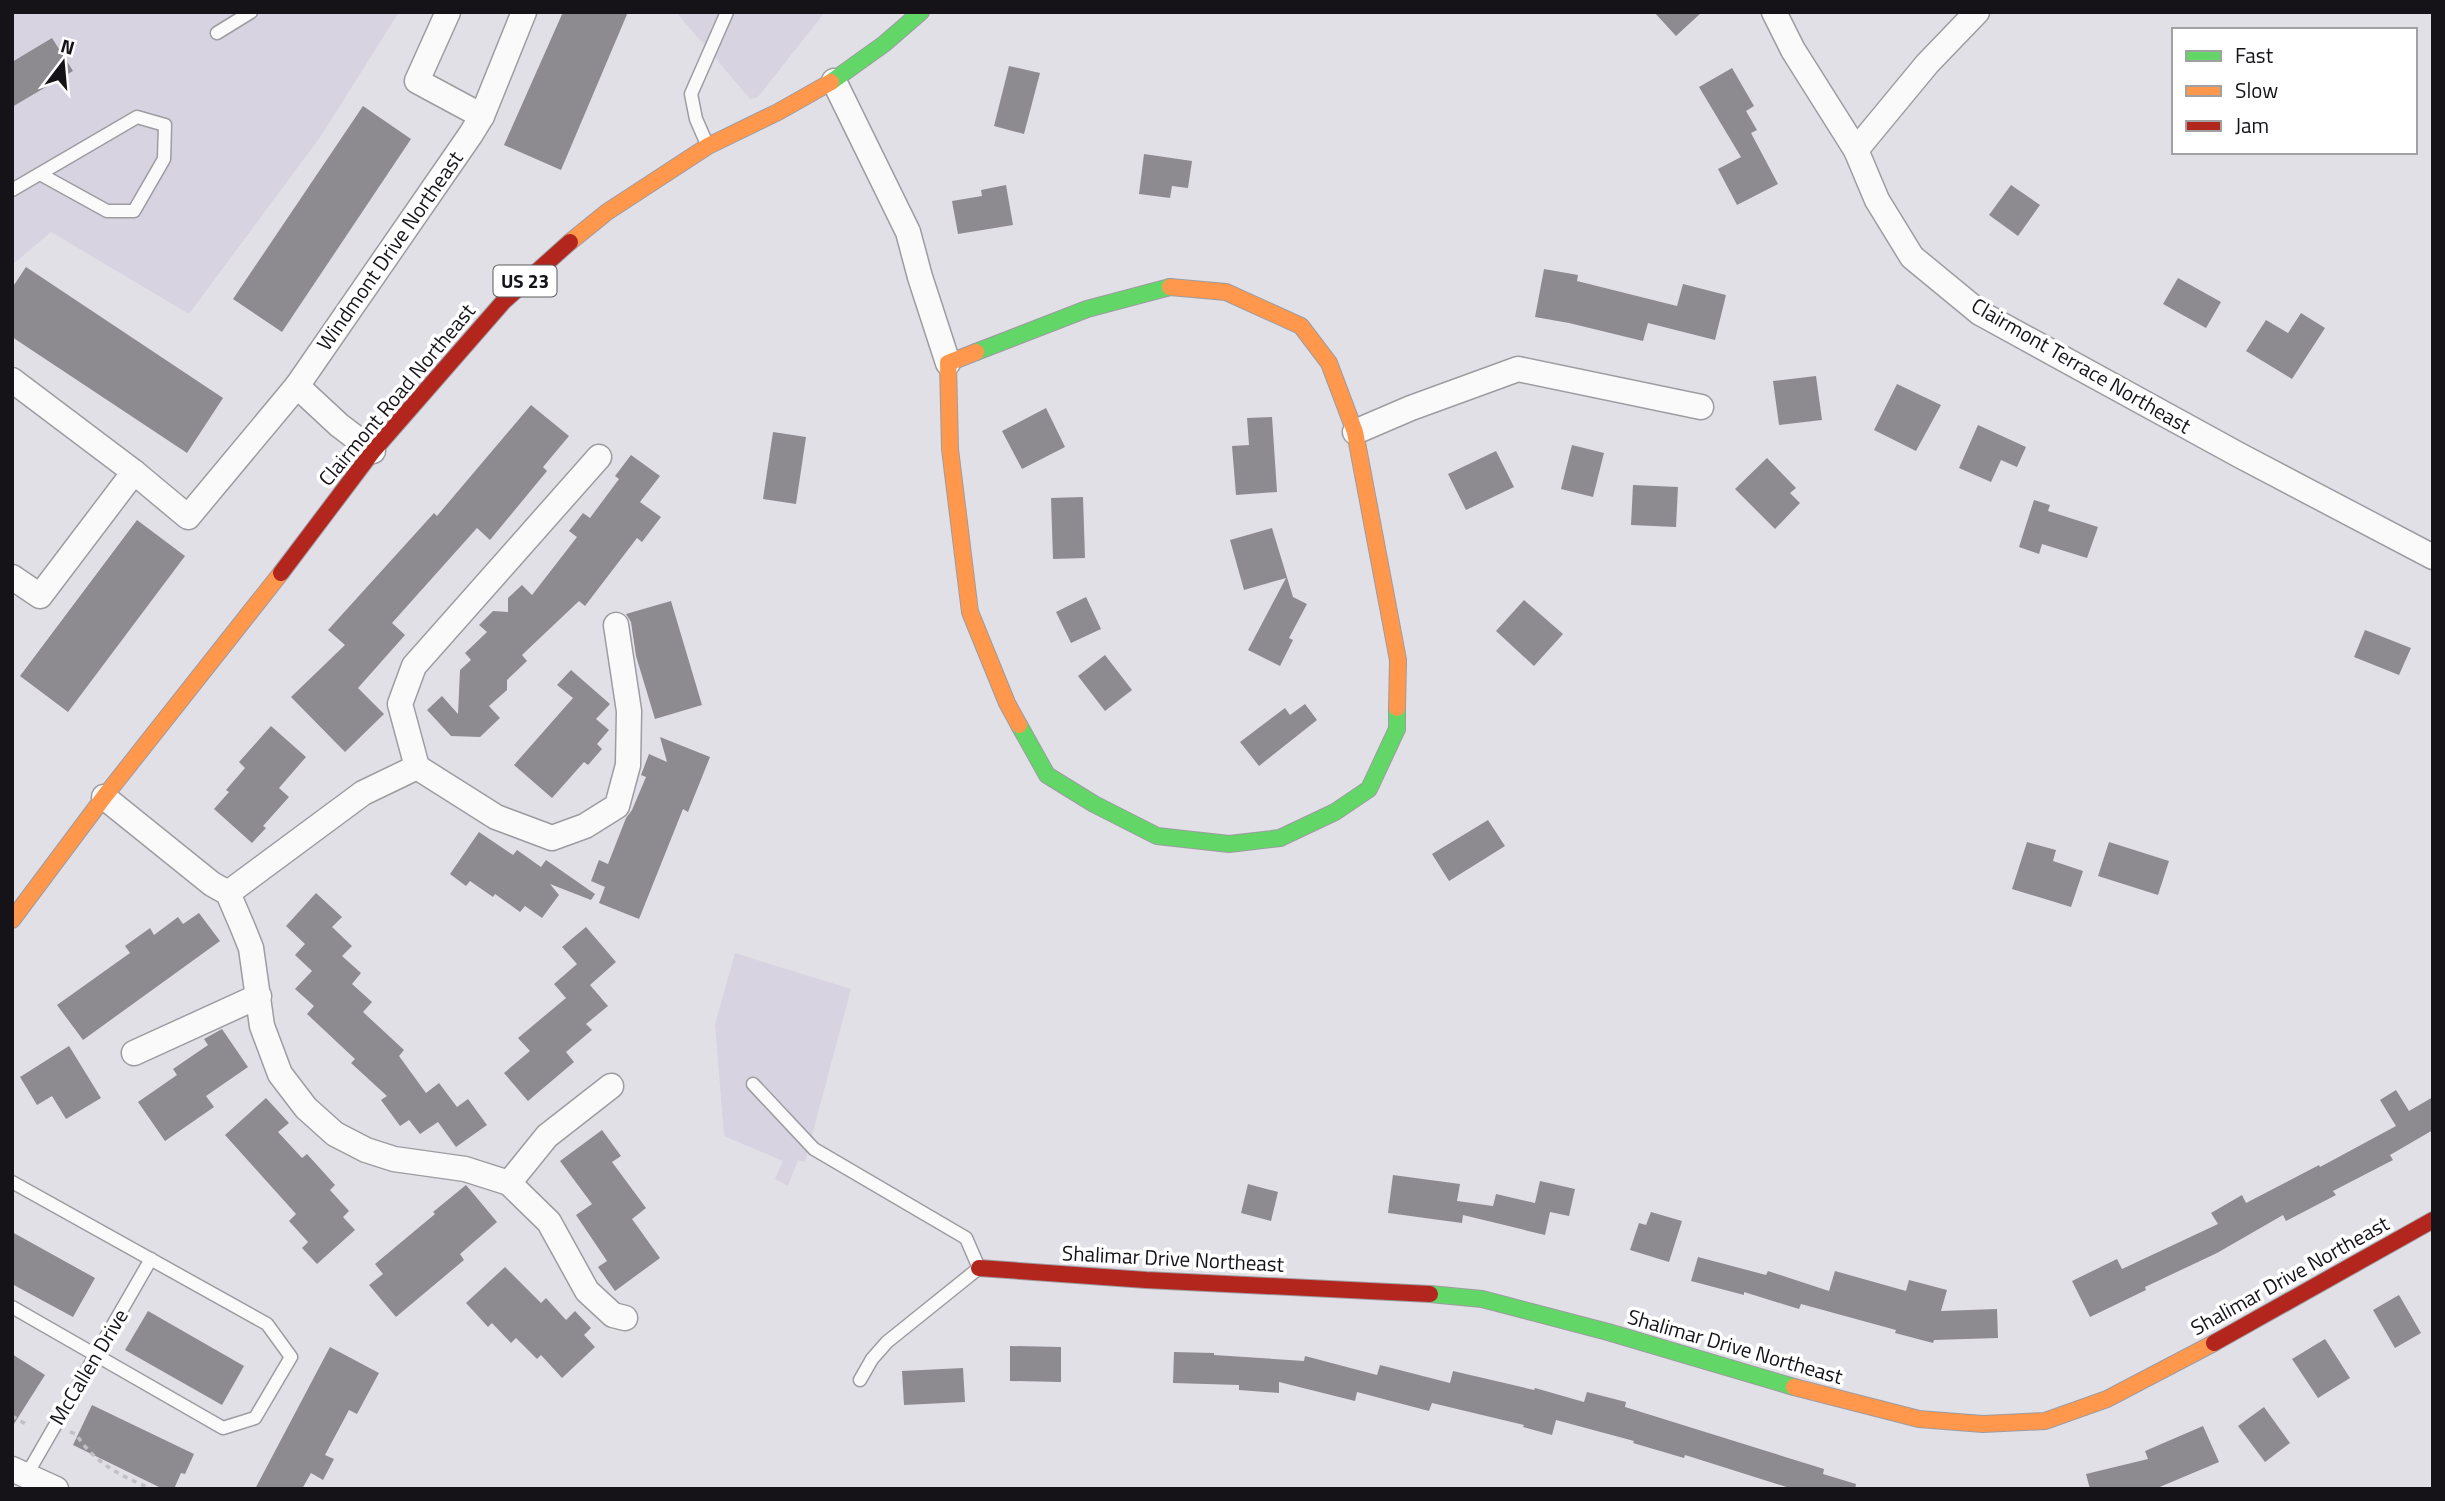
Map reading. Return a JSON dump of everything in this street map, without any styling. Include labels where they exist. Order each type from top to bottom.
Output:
[{"type":"street","points":[[448,12],[417,81],[482,116]]},
{"type":"street","name":"Windmont Drive Northeast","points":[[12,380],[134,472],[188,517],[297,386],[482,116],[524,12]]},
{"type":"street","name":"Clairmont Road Northeast","points":[[12,920],[104,797],[310,537],[373,451],[504,301],[542,265],[607,212],[708,146],[834,81],[921,12]]},
{"type":"street","name":"Clairmont Terrace Northeast","points":[[1774,12],[1793,50],[1856,150],[1877,200],[1912,257],[1980,313],[2239,455],[2433,557]]},
{"type":"street","points":[[1856,150],[1927,64],[1977,12]]},
{"type":"street","points":[[834,81],[908,232],[948,363],[950,449],[970,612],[1007,703],[1047,775],[1094,804],[1157,836],[1229,844],[1280,838],[1335,812],[1369,789],[1397,729],[1398,660],[1356,432],[1329,363],[1301,326],[1226,292],[1170,287],[1087,309],[948,363]]},
{"type":"street","points":[[1356,432],[1411,408],[1518,369],[1701,407]]},
{"type":"street","points":[[297,386],[339,425],[373,451]]},
{"type":"street","points":[[600,457],[414,666],[400,704],[417,768],[496,817],[552,838],[585,826],[617,806],[628,765],[629,711],[616,625]]},
{"type":"street","points":[[12,577],[40,596],[134,472]]},
{"type":"street","points":[[228,892],[363,793],[417,768]]},
{"type":"street","points":[[104,797],[212,884],[228,892],[251,948],[262,1026],[280,1074],[306,1108],[335,1134],[380,1155],[465,1169],[509,1183],[549,1222],[587,1291],[613,1315],[625,1318]]},
{"type":"street","points":[[134,1053],[258,996]]},
{"type":"street","points":[[509,1183],[547,1136],[611,1087]]},
{"type":"street","name":"Shalimar Drive Northeast","points":[[979,1268],[1146,1280],[1419,1293],[1482,1299],[1608,1332],[1771,1381],[1908,1416],[1983,1424],[2045,1421],[2107,1399],[2231,1334],[2433,1220]]},
{"type":"street","points":[[19,1473],[56,1489]]},
{"type":"lane","points":[[216,33],[251,12]]},
{"type":"lane","points":[[708,146],[696,119],[691,94],[725,17]]},
{"type":"lane","points":[[12,190],[137,117],[165,125],[164,159],[134,211],[107,211],[40,174]]},
{"type":"lane","points":[[753,1084],[814,1149],[966,1238],[979,1268],[887,1342],[872,1359],[860,1380]]},
{"type":"lane","points":[[12,1182],[267,1324],[291,1357],[255,1418],[223,1428],[12,1307]]},
{"type":"lane","name":"McCallen Drive","points":[[19,1473],[96,1355],[151,1259]]},
{"type":"path","points":[[12,1416],[29,1426]]},
{"type":"path","points":[[70,1432],[76,1434],[102,1465],[152,1489]]},
{"type":"shaded area","points":[[12,12],[399,12],[321,136],[189,314],[51,232],[12,265]]},
{"type":"shaded area","points":[[676,12],[825,12],[758,97],[750,99]]},
{"type":"shaded area","points":[[735,953],[851,989],[805,1162],[798,1160],[788,1186],[775,1179],[783,1161],[724,1136],[715,1024]]},
{"type":"building","points":[[563,12],[628,12],[561,170],[504,145]]},
{"type":"building","points":[[1654,12],[1702,12],[1676,36]]},
{"type":"building","points":[[52,38],[73,71],[12,107],[12,62]]},
{"type":"building","points":[[1009,66],[1040,73],[1024,134],[994,126]]},
{"type":"building","points":[[1732,68],[1754,106],[1746,111],[1757,130],[1751,133],[1778,184],[1737,205],[1718,169],[1741,157],[1699,87]]},
{"type":"building","points":[[363,106],[411,139],[282,332],[233,299]]},
{"type":"building","points":[[1144,154],[1192,161],[1188,188],[1172,186],[1170,198],[1139,194]]},
{"type":"building","points":[[1006,185],[1013,225],[958,234],[952,201],[982,196],[981,190]]},
{"type":"building","points":[[2011,185],[2040,205],[2018,236],[1989,215]]},
{"type":"building","points":[[26,267],[223,398],[187,453],[12,337],[12,288]]},
{"type":"building","points":[[1544,269],[1578,275],[1577,281],[1677,306],[1683,284],[1726,295],[1715,340],[1648,323],[1643,341],[1535,317]]},
{"type":"building","points":[[2178,278],[2221,302],[2206,328],[2163,304]]},
{"type":"building","points":[[2301,313],[2325,328],[2292,379],[2246,351],[2266,320],[2288,333]]},
{"type":"building","points":[[1816,376],[1822,420],[1779,425],[1773,381]]},
{"type":"building","points":[[1897,384],[1941,405],[1916,451],[1874,430]]},
{"type":"building","points":[[531,405],[569,436],[543,467],[547,471],[490,540],[477,528],[392,623],[405,635],[358,688],[384,714],[345,752],[291,697],[345,645],[328,630],[434,513],[437,516]]},
{"type":"building","points":[[1046,408],[1065,447],[1022,469],[1002,431]]},
{"type":"building","points":[[1272,417],[1277,492],[1236,495],[1232,446],[1249,445],[1247,418]]},
{"type":"building","points":[[1978,425],[2026,447],[2017,467],[2001,460],[1991,482],[1959,468]]},
{"type":"building","points":[[773,432],[806,437],[796,504],[763,499]]},
{"type":"building","points":[[1572,445],[1604,453],[1593,497],[1561,489]]},
{"type":"building","points":[[1496,451],[1514,487],[1466,510],[1448,474]]},
{"type":"building","points":[[631,455],[660,476],[640,502],[661,517],[642,542],[637,538],[585,606],[579,601],[522,655],[527,661],[507,680],[507,690],[489,706],[500,718],[480,737],[451,736],[427,710],[442,696],[458,714],[460,670],[471,660],[465,653],[487,632],[479,625],[493,611],[508,612],[508,598],[522,585],[532,595],[577,537],[569,531],[583,513],[590,518],[619,479],[615,476]]},
{"type":"building","points":[[1767,458],[1796,488],[1790,493],[1800,503],[1775,529],[1735,489]]},
{"type":"building","points":[[1633,485],[1678,487],[1676,527],[1631,525]]},
{"type":"building","points":[[1083,497],[1085,558],[1053,559],[1051,498]]},
{"type":"building","points":[[2034,500],[2050,505],[2048,511],[2098,527],[2087,558],[2042,544],[2039,554],[2019,547]]},
{"type":"building","points":[[137,520],[185,556],[68,712],[20,676]]},
{"type":"building","points":[[1272,528],[1293,597],[1307,604],[1289,638],[1293,640],[1280,666],[1248,650],[1286,578],[1244,590],[1230,540]]},
{"type":"building","points":[[1086,597],[1101,629],[1071,643],[1056,612]]},
{"type":"building","points":[[1524,600],[1563,634],[1534,666],[1496,631]]},
{"type":"building","points":[[671,601],[702,705],[655,719],[636,656],[631,622],[626,614]]},
{"type":"building","points":[[2365,630],[2411,648],[2399,675],[2354,657]]},
{"type":"building","points":[[1105,655],[1132,690],[1105,711],[1078,676]]},
{"type":"building","points":[[571,670],[610,704],[596,719],[609,730],[597,744],[602,749],[588,765],[584,762],[552,798],[514,765],[573,698],[557,685]]},
{"type":"building","points":[[1305,704],[1317,720],[1259,766],[1240,742],[1285,708],[1290,715]]},
{"type":"building","points":[[271,726],[306,757],[279,788],[289,797],[252,843],[214,809],[245,768],[239,762]]},
{"type":"building","points":[[660,737],[710,757],[688,812],[683,809],[639,919],[599,903],[605,887],[591,881],[599,860],[608,864],[646,777],[641,775],[649,754],[667,762]]},
{"type":"building","points":[[1488,820],[1505,846],[1449,881],[1432,854]]},
{"type":"building","points":[[479,832],[513,855],[517,850],[541,867],[546,860],[595,894],[591,900],[550,884],[559,895],[542,918],[525,906],[520,912],[495,894],[493,897],[470,881],[466,886],[450,874]]},
{"type":"building","points":[[2027,842],[2056,850],[2053,861],[2083,871],[2071,907],[2012,889]]},
{"type":"building","points":[[2109,842],[2169,861],[2158,895],[2098,876]]},
{"type":"building","points":[[316,893],[342,917],[332,927],[352,946],[342,956],[361,973],[352,984],[372,1002],[363,1012],[404,1050],[399,1056],[426,1093],[439,1083],[457,1107],[468,1099],[487,1125],[456,1147],[438,1122],[420,1134],[409,1120],[400,1126],[381,1100],[387,1096],[351,1063],[355,1059],[307,1014],[314,1006],[295,989],[312,971],[295,955],[305,944],[286,926]]},
{"type":"building","points":[[199,913],[220,941],[83,1040],[57,1005],[130,953],[125,946],[150,928],[154,935],[178,917],[183,924]]},
{"type":"building","points":[[586,927],[616,962],[590,985],[608,1006],[586,1024],[592,1030],[566,1052],[574,1062],[528,1101],[504,1073],[530,1051],[518,1038],[566,998],[554,984],[577,964],[562,947]]},
{"type":"building","points":[[222,1029],[248,1067],[206,1096],[214,1107],[165,1141],[138,1102],[177,1075],[173,1069],[208,1045],[204,1039]]},
{"type":"building","points":[[69,1046],[101,1098],[66,1119],[52,1096],[37,1105],[20,1077]]},
{"type":"building","points":[[2396,1090],[2409,1111],[2433,1097],[2433,1130],[2390,1155],[2393,1160],[2333,1191],[2336,1195],[2286,1221],[2283,1215],[2217,1253],[2090,1317],[2072,1281],[2117,1259],[2122,1269],[2218,1224],[2211,1213],[2242,1195],[2246,1203],[2396,1126],[2380,1100]]},
{"type":"building","points":[[266,1098],[289,1123],[278,1132],[302,1158],[307,1154],[335,1185],[330,1190],[349,1211],[343,1217],[355,1230],[317,1264],[302,1248],[308,1242],[289,1221],[296,1214],[225,1135]]},
{"type":"building","points":[[602,1130],[621,1156],[612,1162],[646,1208],[632,1219],[660,1258],[615,1291],[598,1267],[607,1261],[576,1215],[592,1204],[560,1161]]},
{"type":"building","points":[[1393,1175],[1460,1184],[1457,1201],[1493,1206],[1496,1194],[1535,1203],[1540,1181],[1575,1189],[1569,1216],[1550,1212],[1545,1235],[1463,1215],[1462,1223],[1388,1213]]},
{"type":"building","points":[[1248,1184],[1278,1192],[1271,1221],[1241,1213]]},
{"type":"building","points":[[466,1185],[497,1222],[460,1254],[464,1260],[396,1317],[369,1285],[383,1274],[375,1264]]},
{"type":"building","points":[[1651,1212],[1682,1221],[1669,1262],[1630,1250],[1639,1223],[1646,1225]]},
{"type":"building","points":[[12,1232],[95,1278],[73,1317],[12,1284]]},
{"type":"building","points":[[1698,1257],[1766,1275],[1768,1271],[1829,1291],[1835,1271],[1906,1291],[1909,1280],[1947,1290],[1941,1311],[1997,1309],[1998,1338],[1934,1340],[1933,1343],[1801,1304],[1799,1309],[1744,1292],[1744,1295],[1691,1281]]},
{"type":"building","points":[[505,1267],[541,1303],[546,1298],[566,1320],[575,1311],[591,1328],[584,1335],[595,1347],[562,1378],[541,1355],[537,1359],[516,1338],[511,1343],[492,1323],[488,1327],[466,1303]]},
{"type":"building","points":[[2399,1295],[2421,1333],[2395,1348],[2373,1310]]},
{"type":"building","points":[[148,1311],[244,1366],[222,1405],[125,1350]]},
{"type":"building","points":[[2325,1339],[2350,1378],[2318,1398],[2292,1359]]},
{"type":"building","points":[[1010,1346],[1061,1347],[1061,1382],[1010,1381]]},
{"type":"building","points":[[330,1347],[379,1373],[357,1414],[349,1410],[325,1455],[334,1459],[323,1480],[311,1473],[302,1489],[255,1489]]},
{"type":"building","points":[[1174,1352],[1304,1361],[1305,1356],[1377,1375],[1380,1365],[1450,1383],[1453,1371],[1534,1390],[1535,1388],[1584,1402],[1587,1392],[1626,1402],[1625,1407],[1824,1469],[1823,1474],[1856,1484],[1855,1489],[1793,1489],[1685,1455],[1684,1458],[1556,1420],[1552,1435],[1523,1427],[1524,1425],[1432,1403],[1429,1411],[1357,1392],[1355,1401],[1279,1382],[1279,1393],[1239,1390],[1239,1385],[1173,1383]]},
{"type":"building","points":[[12,1354],[45,1375],[12,1427]]},
{"type":"building","points":[[963,1368],[965,1402],[904,1405],[902,1371]]},
{"type":"building","points":[[92,1405],[194,1454],[185,1474],[181,1473],[174,1489],[163,1489],[73,1445]]},
{"type":"building","points":[[2264,1407],[2290,1443],[2265,1462],[2238,1426]]},
{"type":"building","points":[[2203,1426],[2219,1462],[2155,1489],[2090,1489],[2086,1474],[2148,1459],[2145,1451]]},
{"type":"traffic: fast","points":[[831,82],[884,44],[921,12]]},
{"type":"traffic: fast","points":[[976,352],[1087,309],[1170,287]]},
{"type":"traffic: fast","points":[[1019,725],[1047,775],[1094,804],[1157,836],[1229,844],[1280,838],[1335,812],[1369,789],[1397,729],[1397,708]]},
{"type":"traffic: fast","points":[[1430,1294],[1482,1299],[1608,1332],[1794,1387]]},
{"type":"traffic: slow","points":[[570,242],[607,212],[708,146],[778,112],[831,82]]},
{"type":"traffic: slow","points":[[1170,287],[1226,292],[1301,326],[1329,363],[1355,432],[1398,660],[1397,708]]},
{"type":"traffic: slow","points":[[976,352],[948,363],[950,449],[970,612],[1007,703],[1019,725]]},
{"type":"traffic: slow","points":[[12,920],[104,797],[281,573]]},
{"type":"traffic: slow","points":[[1794,1387],[1919,1419],[1983,1424],[2045,1421],[2107,1399],[2214,1343]]},
{"type":"traffic: jam","points":[[281,573],[373,451],[504,301],[570,242]]},
{"type":"traffic: jam","points":[[2214,1343],[2433,1220]]},
{"type":"traffic: jam","points":[[979,1268],[1146,1280],[1430,1294]]}]
